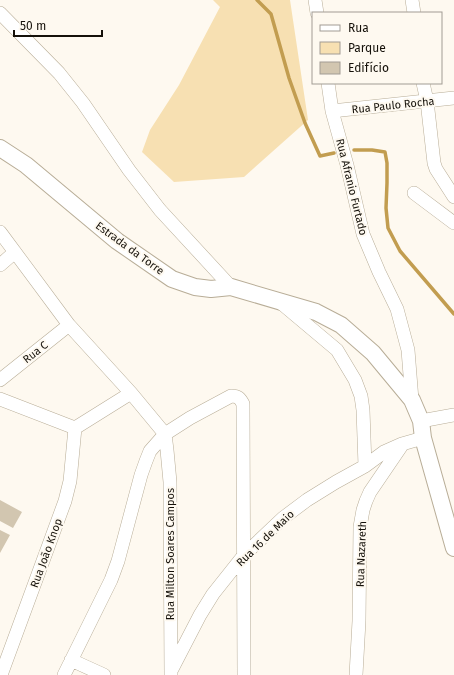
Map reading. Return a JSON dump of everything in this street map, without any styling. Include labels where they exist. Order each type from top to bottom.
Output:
[{"type":"street","points":[[315,0],[317,12]]},
{"type":"street","points":[[412,0],[414,12]]},
{"type":"street","points":[[0,13],[59,73],[83,103],[129,170],[160,210],[231,287]]},
{"type":"street","name":"Rua Afranio Furtado","points":[[328,84],[332,111],[348,165],[362,234],[397,309],[408,350],[412,400]]},
{"type":"street","points":[[423,84],[427,101],[434,164],[454,197]]},
{"type":"street","name":"Rua Paulo Rocha","points":[[332,111],[454,98]]},
{"type":"street","name":"Estrada da Torre","points":[[0,148],[26,165],[117,241],[172,278],[195,287],[211,289],[231,287],[316,312],[341,325],[373,353],[412,400],[421,421],[423,438],[454,548]]},
{"type":"street","points":[[414,193],[454,223]]},
{"type":"street","points":[[0,232],[70,325],[131,393],[165,434]]},
{"type":"street","points":[[0,265],[15,252]]},
{"type":"street","points":[[280,302],[337,350],[355,380],[363,410],[365,466]]},
{"type":"street","name":"Rua C","points":[[0,380],[70,325]]},
{"type":"street","points":[[0,399],[74,428],[131,393]]},
{"type":"street","points":[[64,675],[111,580],[118,560],[141,475],[150,451],[165,434],[190,418],[231,396],[236,396],[241,399],[243,404],[244,675]]},
{"type":"street","points":[[421,421],[454,415]]},
{"type":"street","name":"Rua João Knop","points":[[1,675],[65,500],[70,481],[74,428]]},
{"type":"street","name":"Rua Milton Soares Campos","points":[[165,434],[168,450],[170,482],[170,674]]},
{"type":"street","name":"Rua 16 de Maio","points":[[170,674],[203,610],[213,594],[244,554],[282,518],[307,500],[365,466],[384,452],[402,444],[423,438]]},
{"type":"street","name":"Rua Nazareth","points":[[356,675],[359,621],[360,528],[362,510],[370,492],[402,444]]},
{"type":"street","points":[[71,660],[104,675]]},
{"type":"green space","points":[[213,0],[290,0],[308,120],[244,177],[174,182],[142,152],[150,130],[179,85],[220,7]]},
{"type":"building","points":[[0,500],[22,512],[13,528],[0,521]]},
{"type":"building","points":[[0,530],[10,535],[0,553]]},
{"type":"waterway","points":[[257,0],[271,14],[289,78],[305,123],[320,156],[334,153]]},
{"type":"waterway","points":[[354,150],[385,152],[387,163],[386,208],[388,228],[400,251],[454,314]]}]
